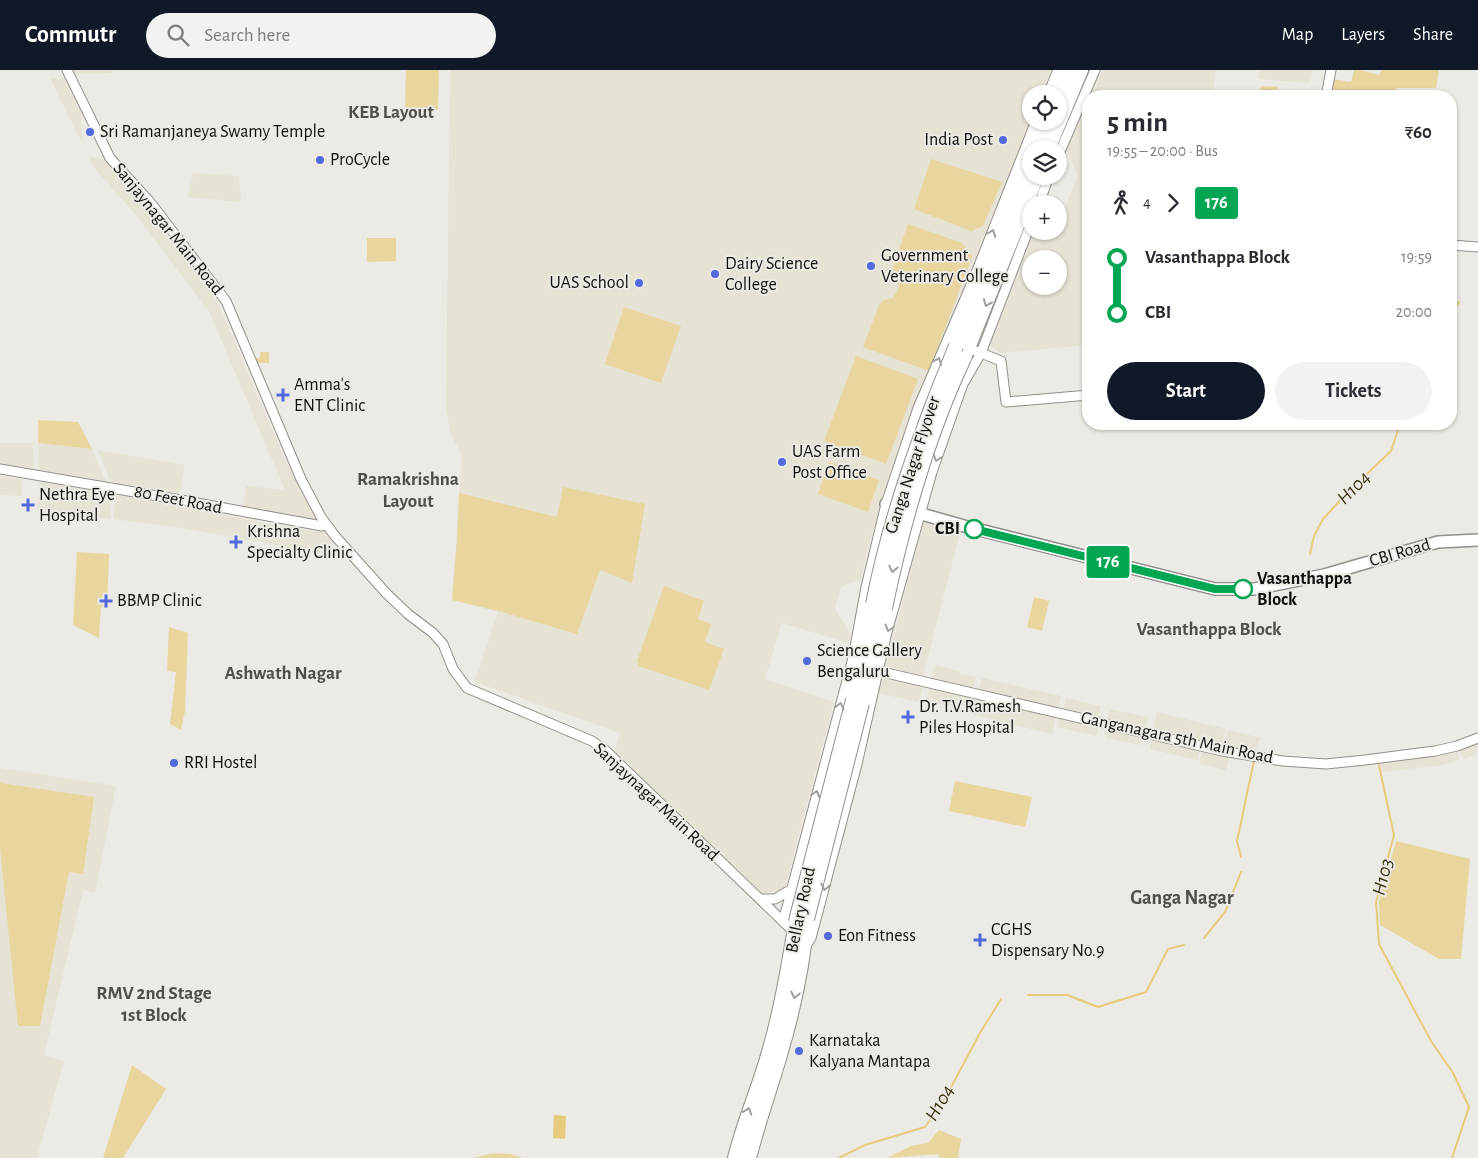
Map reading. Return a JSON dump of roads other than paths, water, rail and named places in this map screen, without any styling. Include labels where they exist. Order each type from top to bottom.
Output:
[{"type":"highway","points":[[1061,85],[1068,70]]},
{"type":"highway","points":[[1052,140],[1080,70]]},
{"type":"highway","points":[[981,275],[1022,177]]},
{"type":"highway","points":[[967,351],[1033,185]]},
{"type":"highway","name":"Ganga Nagar Flyover","points":[[866,664],[879,606],[923,464],[943,405],[967,351],[968,319],[981,275]]},
{"type":"highway","name":"Bellary Road","points":[[735,1158],[742,1129],[769,1053],[791,958],[794,923],[858,701],[866,664]]},
{"type":"highway","name":"Bellary Road","points":[[749,1158],[765,1099],[780,1054],[804,948],[794,923]]},
{"type":"main road","name":"CBI Road","points":[[886,504],[972,528],[1215,589],[1254,589],[1309,578],[1438,542],[1478,540]]},
{"type":"street","name":"Sanjaynagar Main Road","points":[[67,70],[110,158],[150,202],[226,301],[301,479],[326,525],[359,566],[408,614],[433,633],[443,644],[453,669],[467,688],[592,741],[605,750],[760,899],[794,923]]},
{"type":"street","points":[[1052,85],[1058,70]]},
{"type":"street","points":[[1086,90],[1095,70]]},
{"type":"street","points":[[1327,90],[1331,70]]},
{"type":"street","points":[[1065,140],[1082,100]]},
{"type":"street","points":[[804,948],[811,938],[857,764],[866,664],[866,587],[886,504],[918,408],[981,275],[1033,130]]},
{"type":"street","points":[[794,923],[805,835],[921,514],[932,472],[963,384],[967,351],[1022,240]]},
{"type":"street","points":[[1457,245],[1478,247]]},
{"type":"street","points":[[967,351],[1001,361],[1006,402],[1082,396]]},
{"type":"street","name":"80 Feet Road","points":[[0,469],[200,503],[289,521],[326,525]]},
{"type":"street","name":"Ganganagara 5th Main Road","points":[[866,664],[1222,750],[1304,763],[1342,763],[1435,751],[1457,746],[1478,738]]},
{"type":"street","points":[[805,835],[836,844]]},
{"type":"street","points":[[801,859],[829,867]]},
{"type":"street","points":[[794,923],[792,889],[801,859]]},
{"type":"street","points":[[760,899],[776,899],[792,889]]},
{"type":"waterway","name":"H104","points":[[1310,554],[1314,536],[1323,519],[1391,451],[1398,430]]},
{"type":"waterway","name":"H104","points":[[1241,857],[1237,841],[1254,761]]},
{"type":"waterway","name":"H103","points":[[1378,761],[1394,835],[1376,902],[1379,944],[1431,1041],[1453,1073],[1469,1107],[1452,1158]]},
{"type":"waterway","name":"H104","points":[[1204,938],[1225,912],[1241,872]]},
{"type":"waterway","name":"H104","points":[[1028,995],[1067,995],[1098,1007],[1146,992],[1168,949],[1184,945]]},
{"type":"waterway","name":"H104","points":[[839,1158],[865,1145],[925,1127],[942,1104],[980,1033],[1001,999]]},
{"type":"place","name":"Sri Ramanjaneya Swamy Temple","points":[[90,132]]},
{"type":"place","name":"India Post","points":[[1003,140]]},
{"type":"place","name":"ProCycle","points":[[320,160]]},
{"type":"place","name":"Government Veterinary College","points":[[871,266]]},
{"type":"place","name":"Dairy Science College","points":[[715,274]]},
{"type":"place","name":"UAS School","points":[[639,283]]},
{"type":"place","name":"Amma's ENT Clinic","points":[[283,395]]},
{"type":"place","name":"UAS Farm Post Office","points":[[782,462]]},
{"type":"place","name":"Nethra Eye Hospital","points":[[28,505]]},
{"type":"place","name":"CBI","points":[[974,529]]},
{"type":"place","name":"Krishna Specialty Clinic","points":[[236,542]]},
{"type":"place","name":"Vasanthappa Block","points":[[1243,589]]},
{"type":"place","name":"BBMP Clinic","points":[[106,601]]},
{"type":"place","name":"Science Gallery Bengaluru","points":[[807,661]]},
{"type":"place","name":"Dr. T.V.Ramesh Piles Hospital","points":[[908,717]]},
{"type":"place","name":"RRI Hostel","points":[[174,763]]},
{"type":"place","name":"Eon Fitness","points":[[828,936]]},
{"type":"place","name":"CGHS Dispensary No.9","points":[[980,940]]},
{"type":"place","name":"Karnataka Kalyana Mantapa","points":[[799,1051]]},
{"type":"district","name":"KEB Layout","points":[[391,112]]},
{"type":"district","name":"Ramakrishna Layout","points":[[408,490]]},
{"type":"district","name":"Vasanthappa Block","points":[[1209,629]]},
{"type":"district","name":"Ashwath Nagar","points":[[283,673]]},
{"type":"district","name":"Ganga Nagar","points":[[1182,898]]},
{"type":"district","name":"RMV 2nd Stage 1st Block","points":[[154,1004]]}]
